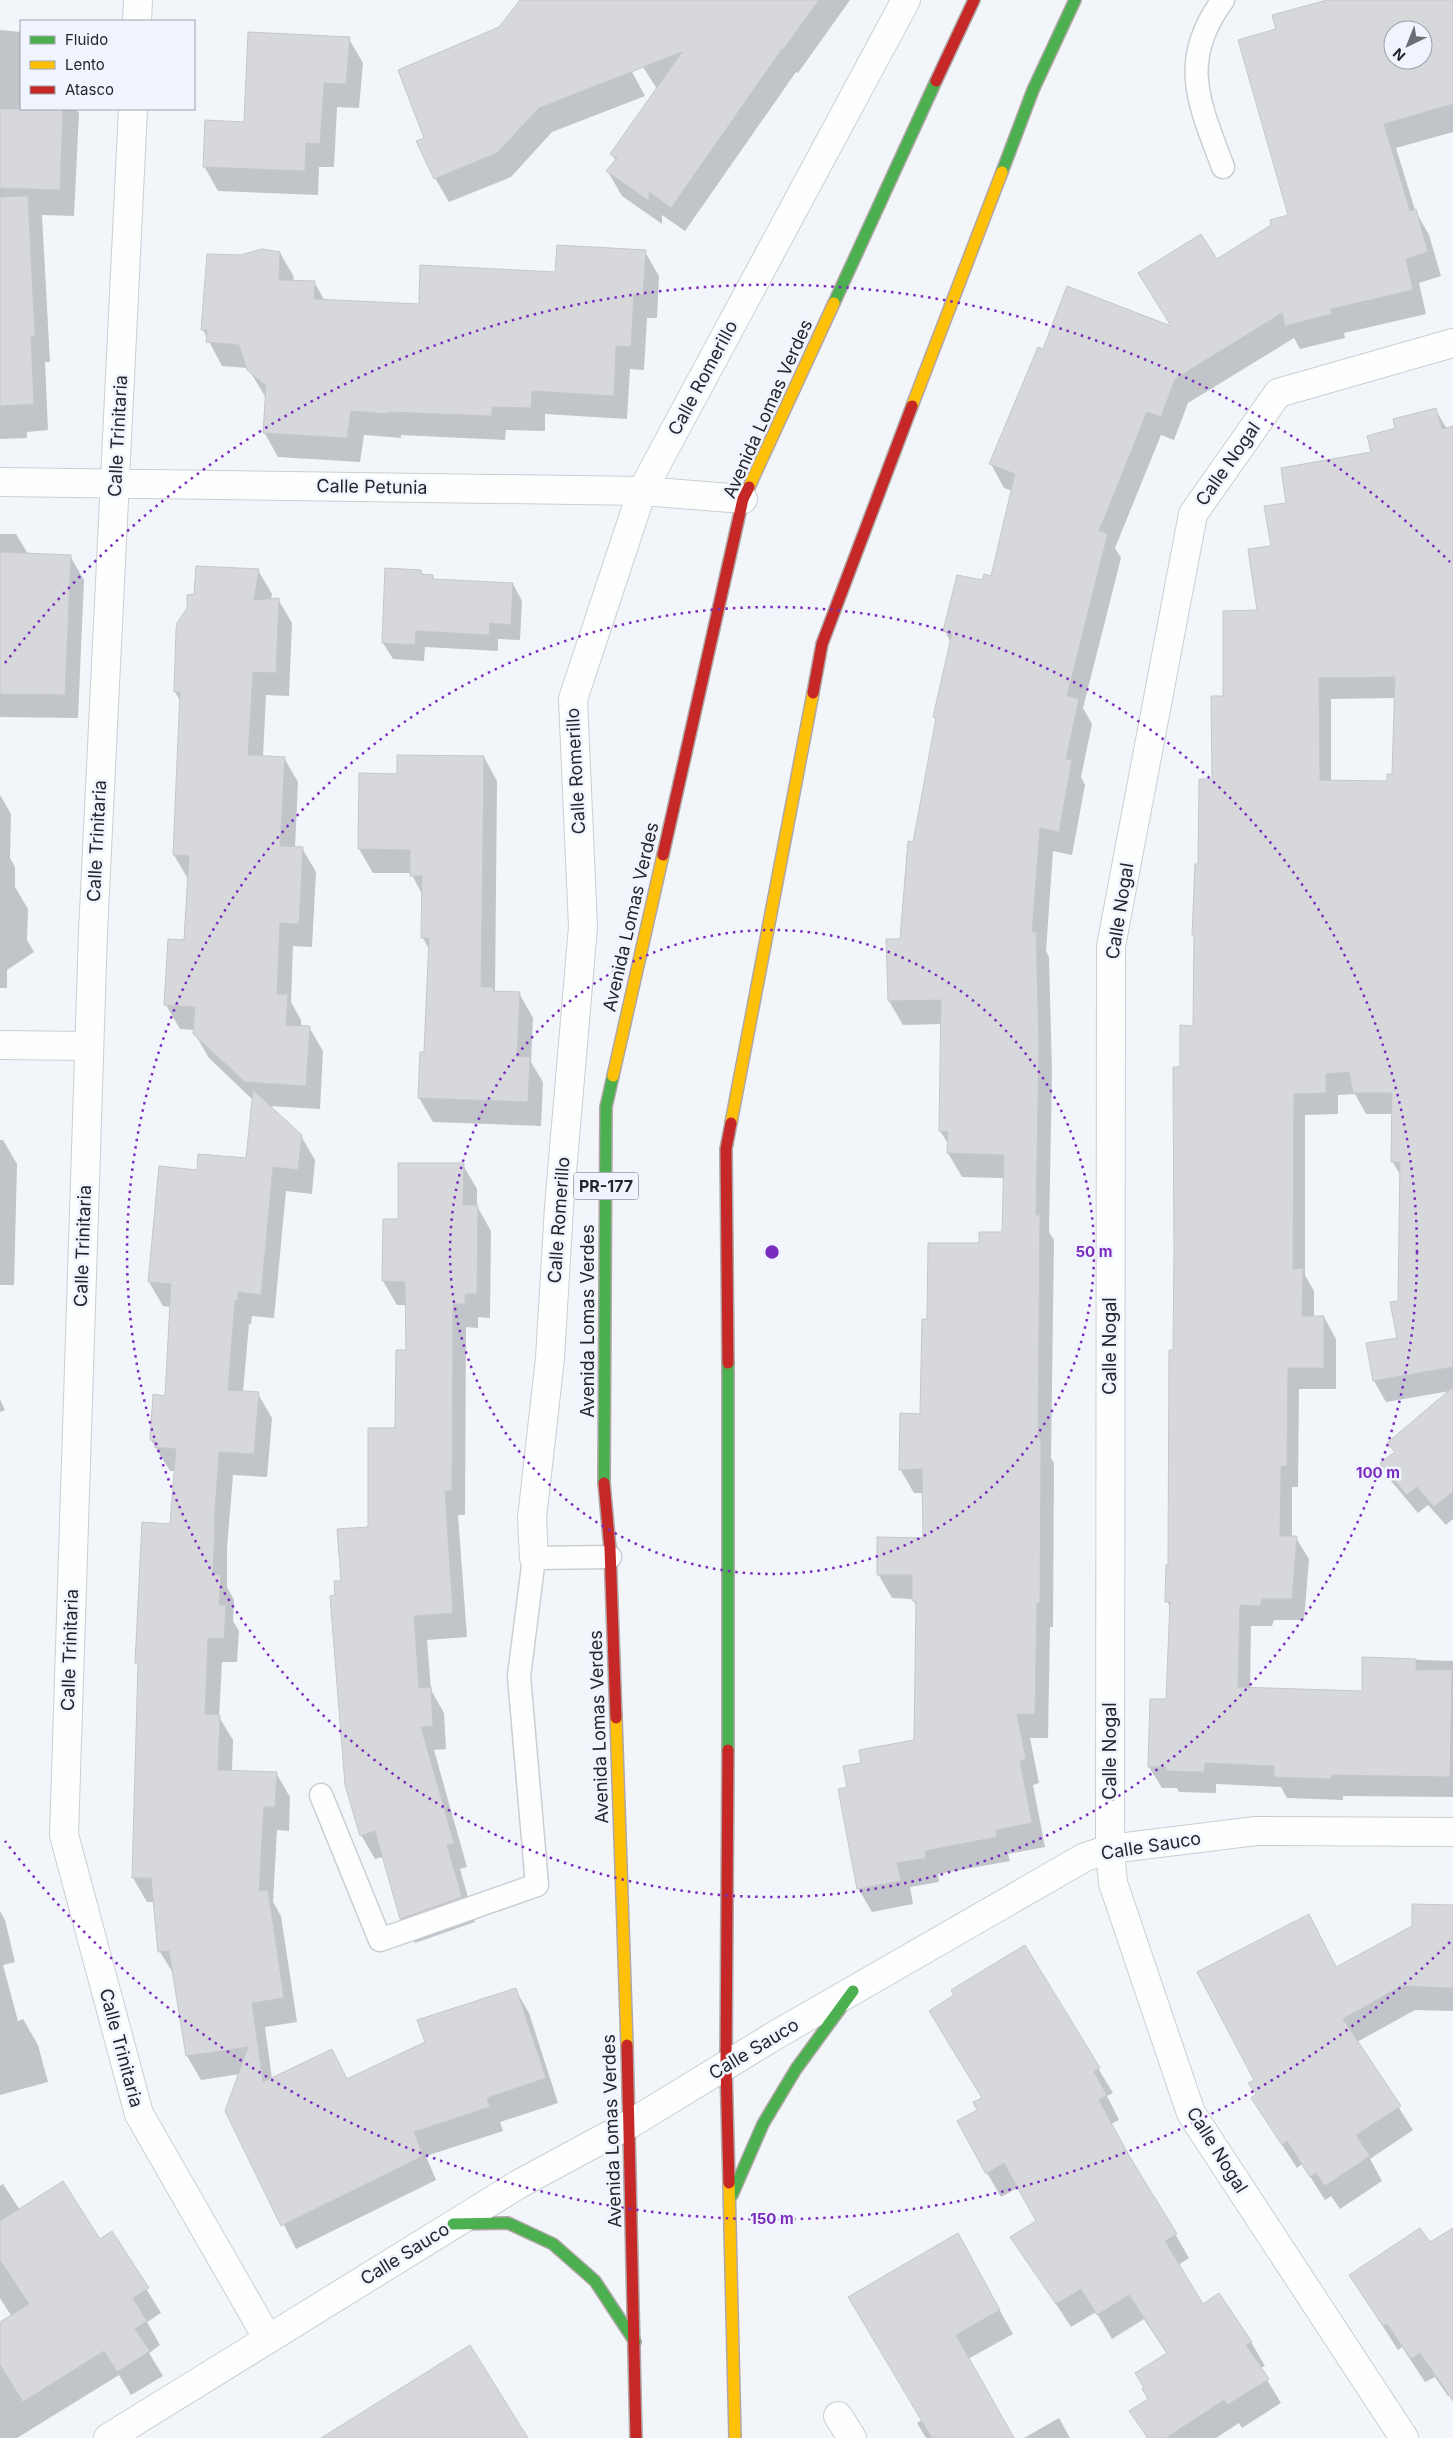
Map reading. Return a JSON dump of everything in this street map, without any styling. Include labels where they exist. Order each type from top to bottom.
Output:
[{"type":"main road","name":"Avenida Lomas Verdes","points":[[636,2438],[630,2124],[610,1557],[604,1482],[606,1107],[743,499],[974,0]]},
{"type":"main road","points":[[735,2438],[726,2066],[729,1521],[726,1149],[822,644],[1033,90],[1075,0]]},
{"type":"main road","points":[[729,2200],[764,2124],[796,2069],[853,1991]]},
{"type":"main road","points":[[453,2224],[508,2223],[552,2244],[595,2281],[634,2342]]},
{"type":"street","points":[[137,20],[138,0]]},
{"type":"street","name":"Calle Romerillo","points":[[534,1558],[532,1518],[550,1358],[558,1207],[583,927],[573,699],[642,491],[906,0]]},
{"type":"street","name":"Calle Trinitaria","points":[[133,110],[89,1046],[64,1835],[139,2114],[268,2339]]},
{"type":"street","name":"Calle Nogal","points":[[1404,2438],[1191,2113],[1113,1883],[1110,1849],[1111,946],[1193,514],[1278,393],[1453,343]]},
{"type":"street","name":"Calle Petunia","points":[[0,482],[642,491],[743,499]]},
{"type":"street","points":[[0,1045],[89,1046]]},
{"type":"street","name":"Calle Sauco","points":[[108,2438],[519,2184],[630,2124],[1085,1856],[1110,1849],[1256,1831],[1453,1832]]},
{"type":"lane","points":[[1223,0],[1212,14],[1199,46],[1194,72],[1199,105],[1223,167]]},
{"type":"lane","points":[[321,1795],[380,1940],[538,1885],[519,1676],[534,1558],[610,1557]]},
{"type":"building","points":[[520,0],[819,0],[782,49],[671,208],[649,192],[649,201],[606,171],[617,158],[610,154],[682,52],[539,108],[497,153],[434,179],[416,141],[424,138],[398,70],[499,27]]},
{"type":"building","points":[[1327,0],[1453,0],[1453,104],[1384,124],[1410,211],[1416,209],[1428,252],[1406,259],[1413,290],[1331,309],[1332,314],[1285,326],[1282,313],[1175,379],[1161,417],[1147,412],[1099,531],[1108,533],[1067,696],[1079,699],[1066,759],[1072,760],[1059,832],[1040,828],[1032,932],[1036,932],[1039,1047],[1036,1215],[1040,1215],[1038,1438],[1041,1438],[1040,1603],[1037,1603],[1035,1714],[1017,1714],[1026,1759],[1020,1761],[1032,1823],[996,1830],[997,1837],[925,1851],[926,1858],[897,1863],[901,1881],[857,1889],[838,1789],[847,1787],[843,1766],[861,1763],[859,1750],[914,1740],[916,1601],[912,1601],[912,1575],[877,1575],[877,1537],[923,1538],[922,1469],[899,1470],[900,1413],[920,1414],[922,1319],[927,1319],[928,1243],[979,1243],[979,1232],[1002,1232],[1004,1155],[947,1153],[948,1132],[939,1131],[941,1000],[888,1001],[886,939],[900,939],[908,841],[913,842],[936,718],[933,717],[952,633],[943,631],[957,575],[982,580],[984,574],[991,576],[1015,474],[989,464],[1038,347],[1043,349],[1067,286],[1171,326],[1138,273],[1201,234],[1217,259],[1271,225],[1270,220],[1288,215],[1238,40],[1276,29],[1272,15]]},
{"type":"building","points":[[248,32],[350,37],[346,84],[324,83],[320,144],[306,143],[305,171],[203,167],[205,120],[244,122]]},
{"type":"building","points":[[0,109],[63,110],[60,190],[0,188]]},
{"type":"building","points":[[28,196],[35,336],[31,336],[34,404],[0,406],[0,197]]},
{"type":"building","points":[[557,245],[646,250],[643,295],[634,294],[631,347],[616,346],[614,396],[532,391],[531,408],[492,407],[492,416],[388,412],[388,414],[351,411],[347,438],[263,433],[266,386],[247,370],[239,345],[206,342],[207,330],[201,330],[207,254],[240,255],[262,249],[280,252],[279,280],[315,281],[314,299],[419,304],[420,265],[555,272]]},
{"type":"building","points":[[1436,408],[1442,429],[1453,426],[1453,1367],[1373,1381],[1366,1343],[1397,1338],[1390,1302],[1398,1301],[1400,1162],[1391,1162],[1392,1093],[1353,1093],[1349,1072],[1326,1074],[1326,1093],[1294,1094],[1293,1269],[1303,1268],[1302,1316],[1324,1316],[1324,1368],[1288,1368],[1287,1466],[1281,1466],[1280,1536],[1297,1536],[1292,1599],[1262,1599],[1260,1606],[1240,1605],[1238,1687],[1362,1691],[1362,1657],[1416,1659],[1416,1670],[1452,1670],[1450,1777],[1332,1775],[1331,1779],[1274,1777],[1274,1766],[1205,1763],[1204,1772],[1166,1771],[1166,1767],[1148,1767],[1150,1699],[1166,1699],[1170,1602],[1165,1602],[1166,1565],[1168,1565],[1169,1350],[1173,1350],[1173,1067],[1180,1067],[1180,1025],[1193,1026],[1194,935],[1192,935],[1195,864],[1198,864],[1199,779],[1212,779],[1211,696],[1223,696],[1223,611],[1257,610],[1248,549],[1271,546],[1264,506],[1286,503],[1281,468],[1371,452],[1367,436],[1395,428],[1393,419]],"holes":[[[1395,677],[1392,774],[1387,774],[1387,781],[1320,780],[1319,678]]]},
{"type":"building","points":[[0,552],[71,555],[65,695],[0,694]]},
{"type":"building","points":[[196,566],[259,569],[254,600],[279,598],[276,673],[253,672],[248,755],[285,757],[280,846],[303,847],[299,924],[280,923],[277,994],[288,994],[286,1025],[310,1026],[306,1086],[245,1082],[193,1034],[195,1007],[164,1005],[168,939],[184,940],[189,856],[173,855],[180,692],[174,692],[176,630],[177,623],[187,608],[187,595],[194,594]]},
{"type":"building","points":[[385,568],[421,570],[421,574],[433,575],[433,579],[513,583],[511,625],[490,623],[489,635],[416,631],[415,645],[382,643]]},
{"type":"building","points":[[397,755],[484,756],[481,987],[493,987],[493,991],[520,992],[517,1056],[530,1057],[528,1102],[418,1098],[420,1052],[424,1052],[429,938],[421,938],[422,876],[410,876],[410,850],[358,849],[359,773],[397,774]]},
{"type":"building","points":[[253,1090],[302,1135],[298,1170],[273,1167],[261,1295],[238,1292],[238,1301],[235,1300],[228,1390],[259,1392],[254,1454],[219,1452],[213,1574],[221,1575],[219,1605],[226,1605],[224,1639],[208,1638],[205,1714],[220,1715],[218,1770],[277,1772],[275,1807],[264,1807],[259,1891],[268,1890],[284,1998],[252,2003],[263,2082],[332,2049],[347,2079],[425,2042],[417,2020],[516,1988],[546,2078],[487,2098],[490,2107],[414,2132],[423,2156],[281,2226],[225,2111],[248,2047],[186,2056],[169,1951],[158,1952],[151,1878],[132,1878],[138,1663],[135,1663],[142,1522],[170,1524],[176,1449],[154,1447],[155,1441],[150,1440],[153,1394],[165,1396],[171,1284],[148,1282],[159,1166],[197,1170],[198,1154],[246,1158]]},
{"type":"building","points":[[398,1163],[464,1163],[463,1205],[478,1205],[477,1294],[465,1294],[465,1304],[453,1304],[452,1491],[445,1491],[453,1613],[414,1616],[419,1688],[431,1687],[433,1726],[421,1727],[454,1843],[447,1845],[462,1897],[400,1919],[375,1831],[360,1836],[345,1785],[330,1596],[335,1595],[334,1581],[341,1581],[337,1529],[368,1527],[368,1428],[395,1428],[396,1350],[406,1350],[405,1282],[382,1281],[383,1219],[398,1219]]},
{"type":"building","points":[[1453,1387],[1453,1491],[1434,1507],[1417,1487],[1407,1495],[1380,1463],[1395,1452],[1387,1443]]},
{"type":"building","points":[[1412,1904],[1453,1905],[1453,1988],[1401,1986],[1343,2019],[1401,2106],[1356,2135],[1370,2156],[1325,2186],[1316,2173],[1310,2177],[1287,2141],[1282,2145],[1251,2098],[1256,2094],[1248,2083],[1254,2080],[1197,1972],[1309,1914],[1336,1967],[1412,1926]]},
{"type":"building","points":[[1025,1945],[1100,2068],[1094,2072],[1107,2095],[1099,2100],[1128,2154],[1177,2234],[1165,2241],[1203,2304],[1219,2293],[1252,2342],[1246,2345],[1269,2379],[1227,2405],[1224,2400],[1166,2438],[1148,2438],[1129,2411],[1148,2399],[1135,2373],[1167,2353],[1129,2295],[1097,2315],[1081,2289],[1056,2304],[1010,2237],[1036,2221],[1004,2163],[986,2174],[957,2121],[977,2110],[973,2102],[982,2098],[929,2011],[954,1995],[951,1990]]},
{"type":"building","points":[[63,2181],[100,2239],[112,2231],[149,2288],[133,2298],[147,2321],[135,2329],[150,2351],[117,2372],[104,2351],[23,2402],[0,2365],[0,2322],[29,2304],[0,2260],[0,2221]]},
{"type":"building","points":[[1420,2228],[1430,2242],[1453,2228],[1453,2401],[1420,2353],[1411,2359],[1387,2324],[1383,2326],[1349,2275]]},
{"type":"building","points":[[958,2233],[1000,2310],[956,2335],[1014,2438],[932,2438],[848,2297]]},
{"type":"building","points":[[470,2345],[528,2438],[321,2438]]},
{"type":"traffic: fast","points":[[1002,172],[1033,90],[1075,0]]},
{"type":"traffic: fast","points":[[834,303],[936,81]]},
{"type":"traffic: fast","points":[[604,1483],[606,1107],[613,1076]]},
{"type":"traffic: fast","points":[[728,1363],[728,1750]]},
{"type":"traffic: fast","points":[[732,2195],[763,2124],[796,2069],[853,1991]]},
{"type":"traffic: fast","points":[[453,2224],[508,2223],[553,2244],[595,2281],[635,2342]]},
{"type":"traffic: slow","points":[[912,406],[1002,172]]},
{"type":"traffic: slow","points":[[749,487],[834,303]]},
{"type":"traffic: slow","points":[[731,1123],[813,693]]},
{"type":"traffic: slow","points":[[613,1076],[663,855]]},
{"type":"traffic: slow","points":[[616,1718],[627,2045]]},
{"type":"traffic: slow","points":[[729,2183],[735,2438]]},
{"type":"traffic: jam","points":[[936,81],[974,0]]},
{"type":"traffic: jam","points":[[813,693],[822,644],[912,406]]},
{"type":"traffic: jam","points":[[663,855],[743,499],[749,487]]},
{"type":"traffic: jam","points":[[728,1363],[726,1149],[731,1123]]},
{"type":"traffic: jam","points":[[604,1483],[610,1549],[616,1718]]},
{"type":"traffic: jam","points":[[728,1750],[726,2066],[729,2183]]},
{"type":"traffic: jam","points":[[627,2045],[636,2438]]}]
